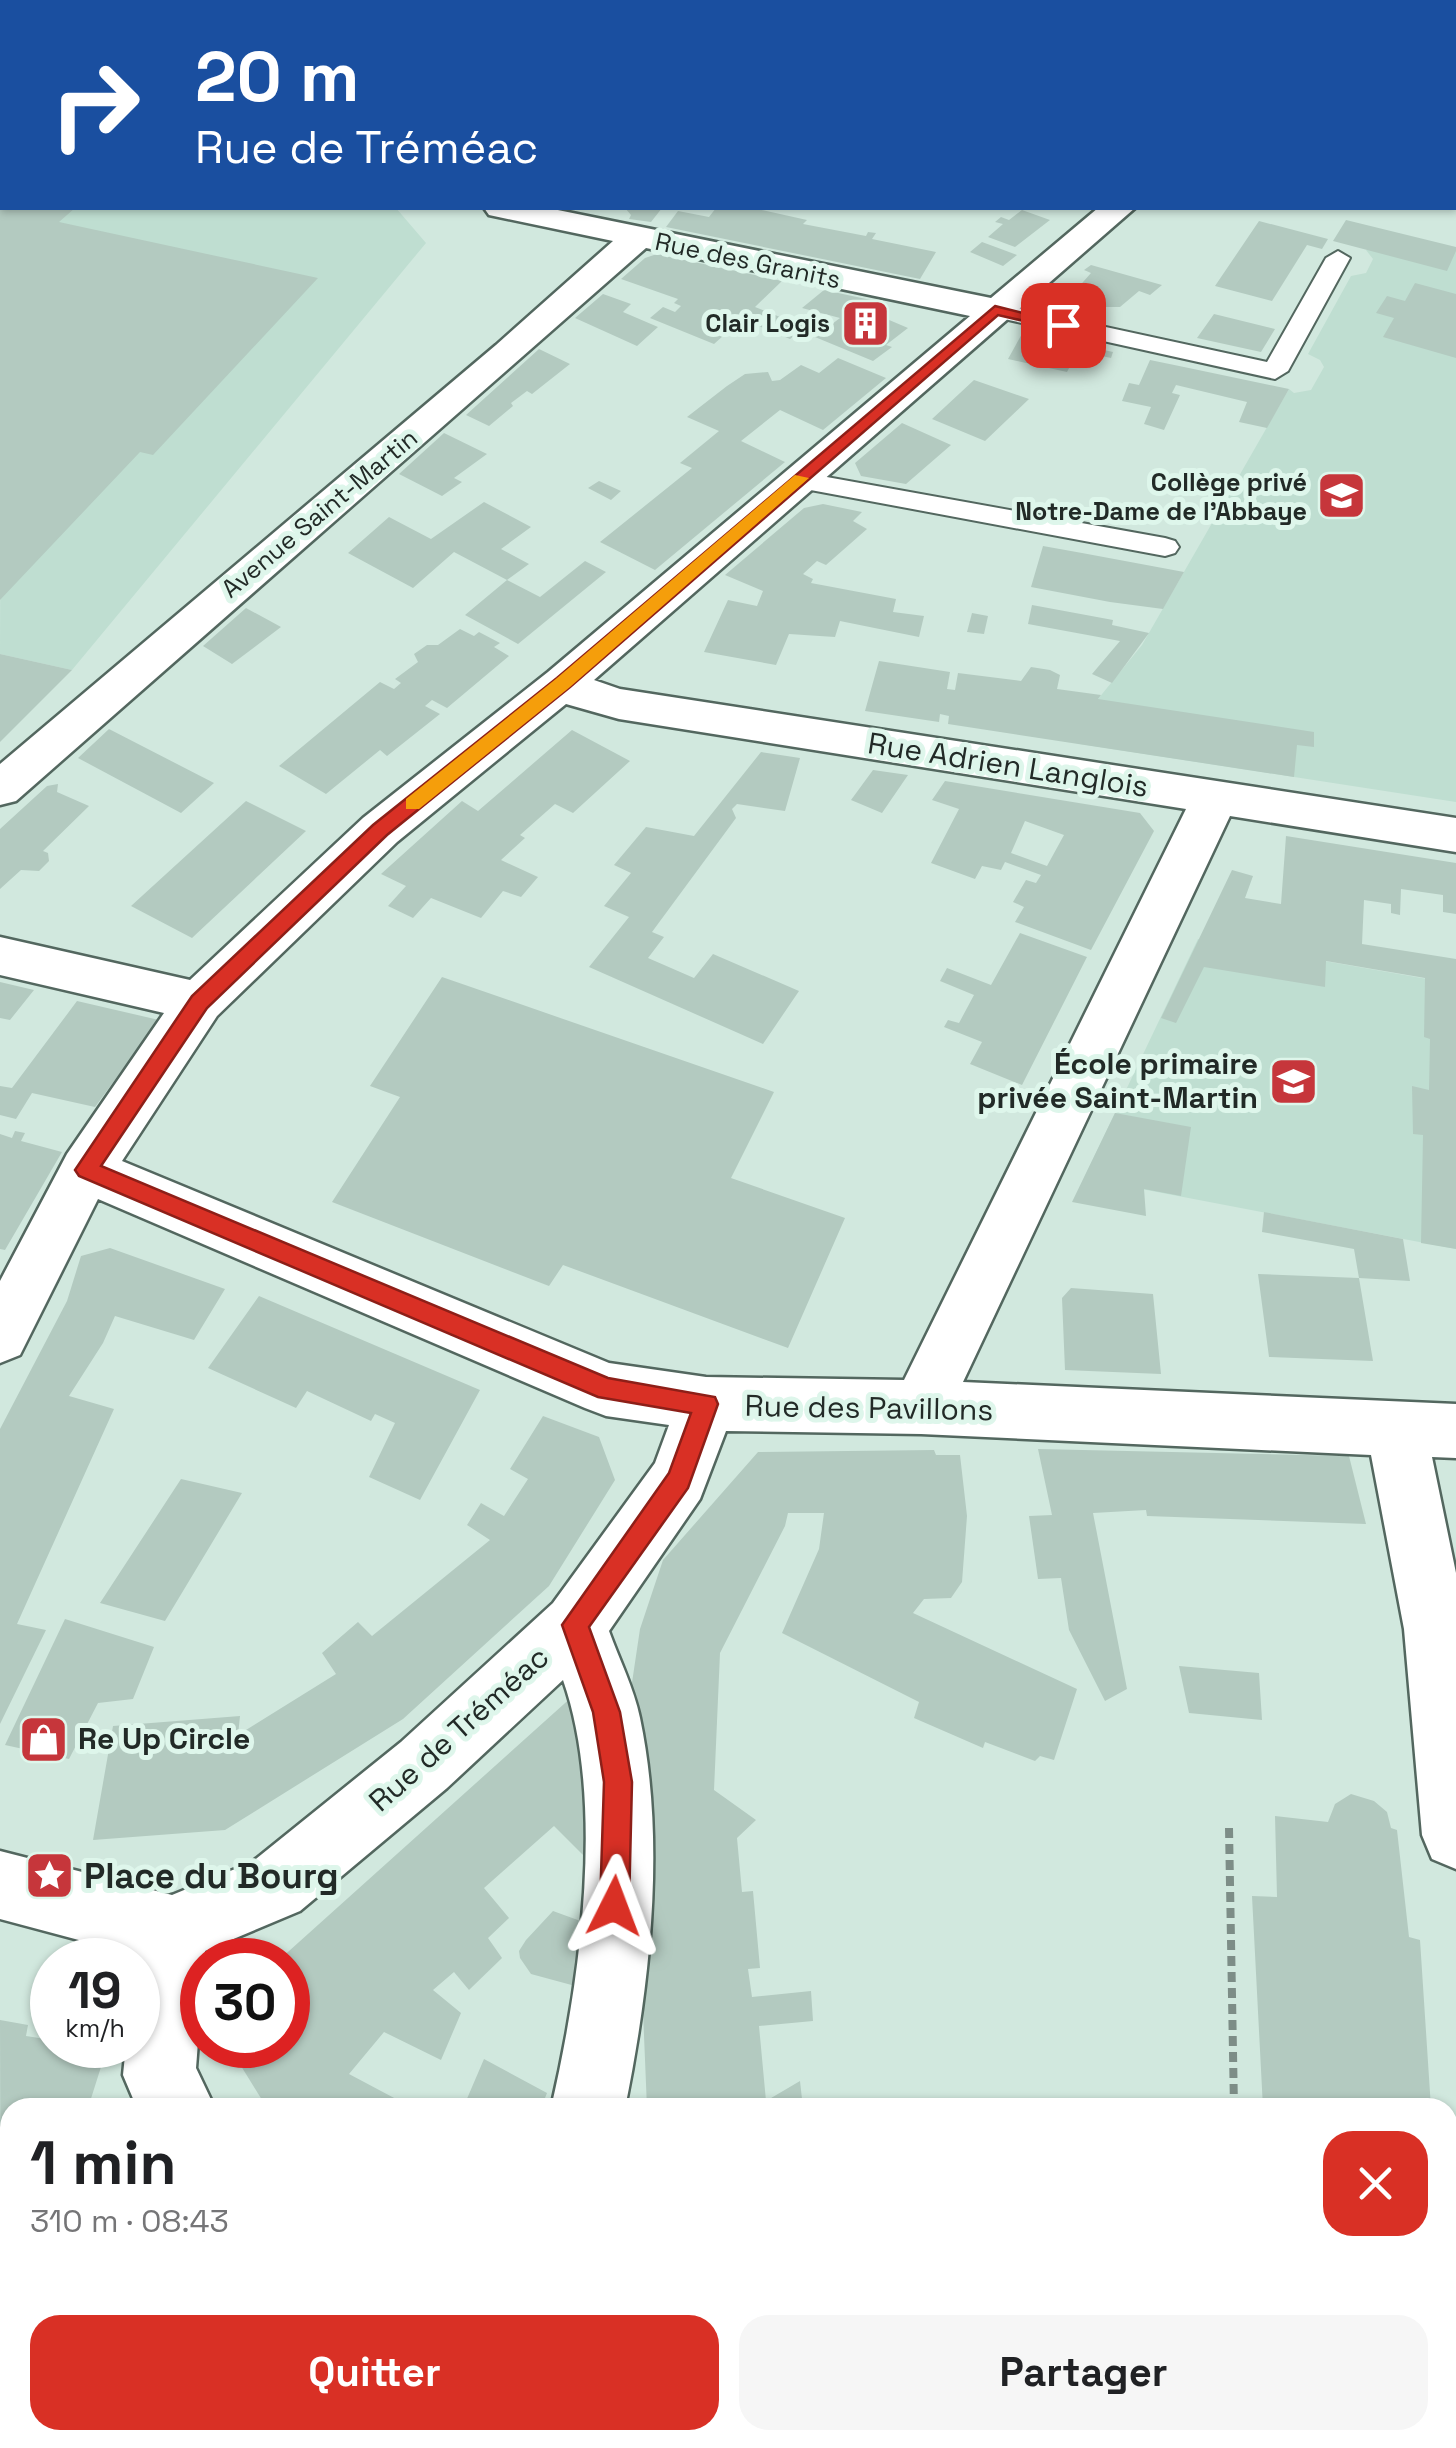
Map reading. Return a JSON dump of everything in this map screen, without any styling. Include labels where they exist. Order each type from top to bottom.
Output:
[{"type":"street","name":"Rue des Granits","points":[[517,210],[995,310]]},
{"type":"street","points":[[0,1337],[86,1170],[199,1002],[380,830],[563,682],[1116,210]]},
{"type":"street","name":"Avenue Saint-Martin","points":[[0,789],[509,353],[638,237]]},
{"type":"street","name":"Rue Adrien Langlois","points":[[563,682],[582,693],[619,704],[1456,835]]},
{"type":"street","points":[[921,1407],[1215,798]]},
{"type":"street","points":[[0,956],[199,1002]]},
{"type":"street","name":"Rue des Pavillons","points":[[86,1170],[606,1389],[706,1404],[921,1407],[1426,1430]]},
{"type":"street","name":"Rue de Tréméac","points":[[172,1930],[276,1887],[424,1765],[575,1625],[679,1479],[706,1404]]},
{"type":"street","points":[[1426,1430],[1436,1629],[1456,1835]]},
{"type":"street","points":[[575,1625],[607,1712],[618,1782],[619,1833],[608,2015],[590,2098]]},
{"type":"street","points":[[0,1886],[172,1930],[158,2075],[173,2098]]},
{"type":"lane","points":[[995,310],[1275,371],[1338,258]]},
{"type":"lane","points":[[799,480],[1165,547]]},
{"type":"path","points":[[1229,1828],[1234,2098]]},
{"type":"shaded area","points":[[2,210],[398,210],[426,243],[72,670],[0,654]]},
{"type":"shaded area","name":"Collège privé Notre-Dame de l'Abbaye","points":[[1366,250],[1456,251],[1456,802],[1080,744],[1098,699],[1142,645],[1289,389],[1294,393],[1311,390],[1324,367],[1308,354],[1351,276],[1366,273],[1373,259]]},
{"type":"shaded area","name":"École primaire privée Saint-Martin","points":[[1198,939],[1456,984],[1456,1249],[1084,1178]]},
{"type":"building","points":[[0,210],[73,210],[59,222],[318,278],[153,455],[140,452],[0,600]]},
{"type":"building","points":[[627,210],[660,210],[651,222],[629,219]]},
{"type":"building","points":[[714,210],[762,210],[807,220],[803,224],[866,236],[868,232],[876,233],[872,239],[936,252],[920,279],[666,227],[678,211],[709,217]]},
{"type":"building","points":[[1022,210],[1050,220],[1015,247],[988,237],[1003,224],[995,222],[1001,217],[1009,220]]},
{"type":"building","points":[[1346,220],[1456,247],[1456,251],[1447,271],[1333,241]]},
{"type":"building","points":[[1259,221],[1328,239],[1322,249],[1307,245],[1272,301],[1215,286]]},
{"type":"building","points":[[982,242],[1017,255],[1003,266],[970,252]]},
{"type":"building","points":[[657,254],[782,281],[755,307],[805,327],[790,339],[742,319],[714,344],[650,318],[663,307],[675,312],[681,306],[674,303],[678,299],[621,279],[645,258]]},
{"type":"building","points":[[1091,265],[1162,285],[1150,295],[1139,291],[1120,307],[1068,299],[1091,273],[1084,270]]},
{"type":"building","points":[[1415,283],[1456,294],[1456,358],[1383,337],[1394,318],[1376,313],[1387,296],[1405,301]]},
{"type":"building","name":"Clair Logis","points":[[824,290],[871,300],[861,308],[908,328],[873,361],[815,337],[840,318],[802,308]]},
{"type":"building","points":[[603,294],[631,304],[623,312],[658,327],[637,346],[575,318]]},
{"type":"building","points":[[1214,314],[1275,329],[1261,352],[1197,338]]},
{"type":"building","points":[[1023,332],[1113,352],[1111,358],[1078,351],[1067,372],[1008,359]]},
{"type":"building","points":[[539,349],[570,364],[532,394],[527,391],[511,403],[513,406],[489,426],[466,415]]},
{"type":"building","points":[[838,358],[886,378],[823,430],[780,410],[741,441],[785,462],[655,570],[600,542],[692,468],[680,463],[719,431],[687,417],[727,386],[745,374],[768,372],[772,381],[780,380],[801,365],[819,373]]},
{"type":"building","points":[[1150,360],[1289,389],[1267,428],[1239,422],[1247,402],[1176,385],[1172,393],[1180,395],[1164,430],[1144,424],[1151,407],[1122,401],[1129,383],[1139,385]]},
{"type":"building","points":[[974,380],[1029,399],[985,441],[932,419]]},
{"type":"building","points":[[902,423],[951,445],[906,484],[861,476],[855,463]]},
{"type":"building","points":[[444,433],[487,454],[454,478],[462,482],[442,496],[399,474]]},
{"type":"building","points":[[599,481],[621,491],[611,500],[588,488]]},
{"type":"building","points":[[484,502],[531,527],[501,549],[529,564],[507,580],[454,552],[413,588],[348,553],[389,517],[431,539]]},
{"type":"building","points":[[823,504],[862,512],[853,521],[867,529],[826,565],[817,561],[803,574],[813,579],[811,583],[896,599],[893,612],[924,616],[919,637],[840,621],[835,637],[789,634],[776,665],[704,652],[728,600],[757,606],[763,591],[725,575],[804,508]]},
{"type":"building","points":[[1043,546],[1184,572],[1163,609],[1110,602],[1031,587]]},
{"type":"building","points":[[585,561],[606,572],[518,644],[465,615],[507,580],[540,597]]},
{"type":"building","points":[[1032,605],[1113,620],[1112,625],[1149,633],[1112,683],[1092,674],[1120,641],[1028,624]]},
{"type":"building","points":[[246,608],[281,627],[232,664],[203,646]]},
{"type":"building","points":[[972,613],[988,616],[984,634],[967,632]]},
{"type":"building","points":[[460,629],[474,636],[479,632],[500,643],[494,647],[509,656],[447,708],[432,700],[425,706],[440,714],[387,756],[380,750],[326,794],[279,766],[380,682],[394,689],[401,683],[395,679],[418,662],[414,654],[427,645],[438,645]]},
{"type":"building","points":[[0,654],[72,670],[0,742]]},
{"type":"building","points":[[879,661],[950,672],[947,689],[955,690],[958,673],[1021,681],[1031,667],[1050,670],[1060,675],[1057,689],[1101,695],[1098,699],[1314,732],[1314,747],[1297,745],[1294,777],[948,724],[949,716],[940,714],[939,722],[865,711]]},
{"type":"building","points":[[109,729],[214,783],[181,813],[78,758]]},
{"type":"building","points":[[572,730],[630,761],[573,813],[555,804],[520,835],[525,838],[501,860],[538,877],[521,897],[503,891],[481,918],[431,898],[413,918],[388,906],[406,886],[381,874],[462,801],[478,811]]},
{"type":"building","points":[[761,752],[800,758],[785,811],[737,804],[732,809],[736,818],[652,932],[664,937],[648,958],[694,978],[713,954],[799,991],[763,1044],[589,967],[629,917],[604,906],[631,873],[614,865],[646,827],[694,836]]},
{"type":"building","points":[[873,770],[908,775],[882,813],[851,800]]},
{"type":"building","points":[[945,781],[1140,813],[1154,831],[1091,950],[1015,922],[1024,907],[1013,902],[1026,880],[1036,883],[1041,875],[1005,862],[1001,870],[982,866],[975,879],[931,863],[959,809],[932,800]],"holes":[[[1025,821],[1064,835],[1047,866],[1011,853]]]},
{"type":"building","points":[[58,784],[57,792],[89,806],[43,851],[48,853],[49,861],[39,871],[21,870],[0,889],[0,829],[47,786]]},
{"type":"building","points":[[246,801],[306,831],[192,938],[131,906]]},
{"type":"building","points":[[1286,836],[1456,863],[1456,914],[1443,912],[1443,895],[1401,889],[1400,915],[1391,913],[1391,904],[1364,900],[1362,944],[1456,959],[1456,1249],[1421,1243],[1423,1135],[1413,1134],[1412,1086],[1429,1090],[1430,1039],[1424,1037],[1425,978],[1326,961],[1325,987],[1204,967],[1176,1023],[1161,1018],[1232,870],[1253,876],[1245,898],[1281,904]]},
{"type":"building","points":[[1020,933],[1087,957],[1022,1085],[970,1064],[982,1042],[944,1027],[948,1020],[959,1023],[974,995],[940,981],[947,968],[991,985]]},
{"type":"building","points":[[442,977],[774,1092],[731,1178],[845,1218],[788,1348],[563,1265],[549,1286],[332,1202],[400,1097],[370,1086]]},
{"type":"building","points":[[0,982],[34,990],[10,1020],[0,1018]]},
{"type":"building","points":[[77,1001],[159,1020],[95,1107],[32,1093],[16,1119],[0,1115],[0,1086],[12,1088]]},
{"type":"building","points":[[1115,1113],[1191,1127],[1181,1196],[1144,1189],[1146,1216],[1072,1202]]},
{"type":"building","points":[[15,1131],[25,1133],[21,1141],[62,1152],[5,1250],[0,1249],[0,1134],[12,1138]]},
{"type":"building","points":[[1264,1212],[1403,1239],[1410,1281],[1359,1278],[1354,1249],[1262,1232]]},
{"type":"building","points":[[110,1248],[225,1289],[194,1340],[115,1316],[103,1343],[69,1396],[114,1409],[17,1624],[46,1630],[0,1724],[0,1429],[67,1301],[81,1256]]},
{"type":"building","points":[[1258,1274],[1359,1278],[1373,1361],[1269,1357]]},
{"type":"building","points":[[1071,1288],[1153,1294],[1161,1374],[1065,1370],[1062,1298]]},
{"type":"building","points":[[259,1296],[480,1390],[420,1500],[369,1477],[395,1423],[375,1414],[371,1421],[307,1391],[296,1408],[208,1368]]},
{"type":"building","points":[[543,1416],[599,1437],[615,1480],[549,1586],[403,1719],[225,1830],[93,1840],[113,1726],[240,1716],[238,1735],[336,1674],[322,1653],[358,1622],[372,1636],[490,1540],[467,1525],[481,1503],[504,1516],[528,1479],[510,1469]]},
{"type":"building","points":[[1038,1449],[1349,1456],[1366,1524],[1147,1516],[1146,1510],[1093,1513],[1127,1689],[1105,1701],[1069,1630],[1061,1578],[1038,1579],[1029,1516],[1052,1515]]},
{"type":"building","points":[[934,1450],[936,1455],[960,1455],[967,1516],[962,1582],[951,1598],[924,1599],[913,1613],[1077,1689],[1054,1760],[1040,1756],[1035,1761],[985,1742],[983,1748],[914,1718],[919,1702],[782,1633],[819,1549],[824,1513],[788,1513],[720,1653],[714,1790],[756,1820],[737,1838],[742,1892],[753,1891],[760,1968],[748,1969],[752,1997],[811,1991],[813,2021],[759,2026],[766,2098],[647,2098],[630,1696],[640,1629],[663,1560],[758,1452]]},
{"type":"building","points":[[181,1479],[242,1493],[165,1621],[100,1603]]},
{"type":"building","points":[[65,1619],[154,1647],[133,1699],[98,1703],[69,1759],[5,1745]]},
{"type":"building","points":[[1179,1666],[1259,1673],[1262,1720],[1189,1713]]},
{"type":"building","points":[[574,1695],[602,1874],[554,1826],[484,1888],[509,1918],[488,1938],[502,1958],[469,1990],[454,1972],[433,1990],[461,2013],[441,2060],[384,2032],[349,2074],[394,2098],[261,2098],[242,2068],[310,2068],[310,1938],[303,1938]]},
{"type":"building","points":[[1351,1794],[1374,1801],[1387,1812],[1391,1828],[1397,1830],[1409,1937],[1420,1940],[1430,2098],[1262,2098],[1252,1896],[1277,1897],[1275,1816],[1328,1822],[1335,1804]]},
{"type":"building","points":[[553,1911],[597,1927],[590,1990],[531,1974],[520,1958],[519,1951],[526,1940]]},
{"type":"building","points":[[0,2020],[28,2025],[30,2068],[101,2068],[91,2098],[0,2098]]},
{"type":"building","points":[[484,2059],[547,2093],[545,2098],[467,2098]]},
{"type":"building","points":[[800,2081],[802,2098],[771,2098]]},
{"type":"slow traffic","points":[[412,804],[563,682],[801,478]]},
{"type":"place","name":"Clair Logis","points":[[865,323]]},
{"type":"place","name":"Collège privé Notre-Dame de l'Abbaye","points":[[1342,496]]},
{"type":"place","name":"École primaire privée Saint-Martin","points":[[1293,1081]]},
{"type":"place","name":"Re Up Circle","points":[[43,1739]]},
{"type":"place","name":"Place du Bourg","points":[[49,1876]]},
{"type":"route","points":[[614,1906],[618,1782],[607,1712],[575,1625],[679,1479],[706,1404],[606,1389],[86,1170],[199,1002],[380,830],[563,682],[995,310],[1063,325]]}]
